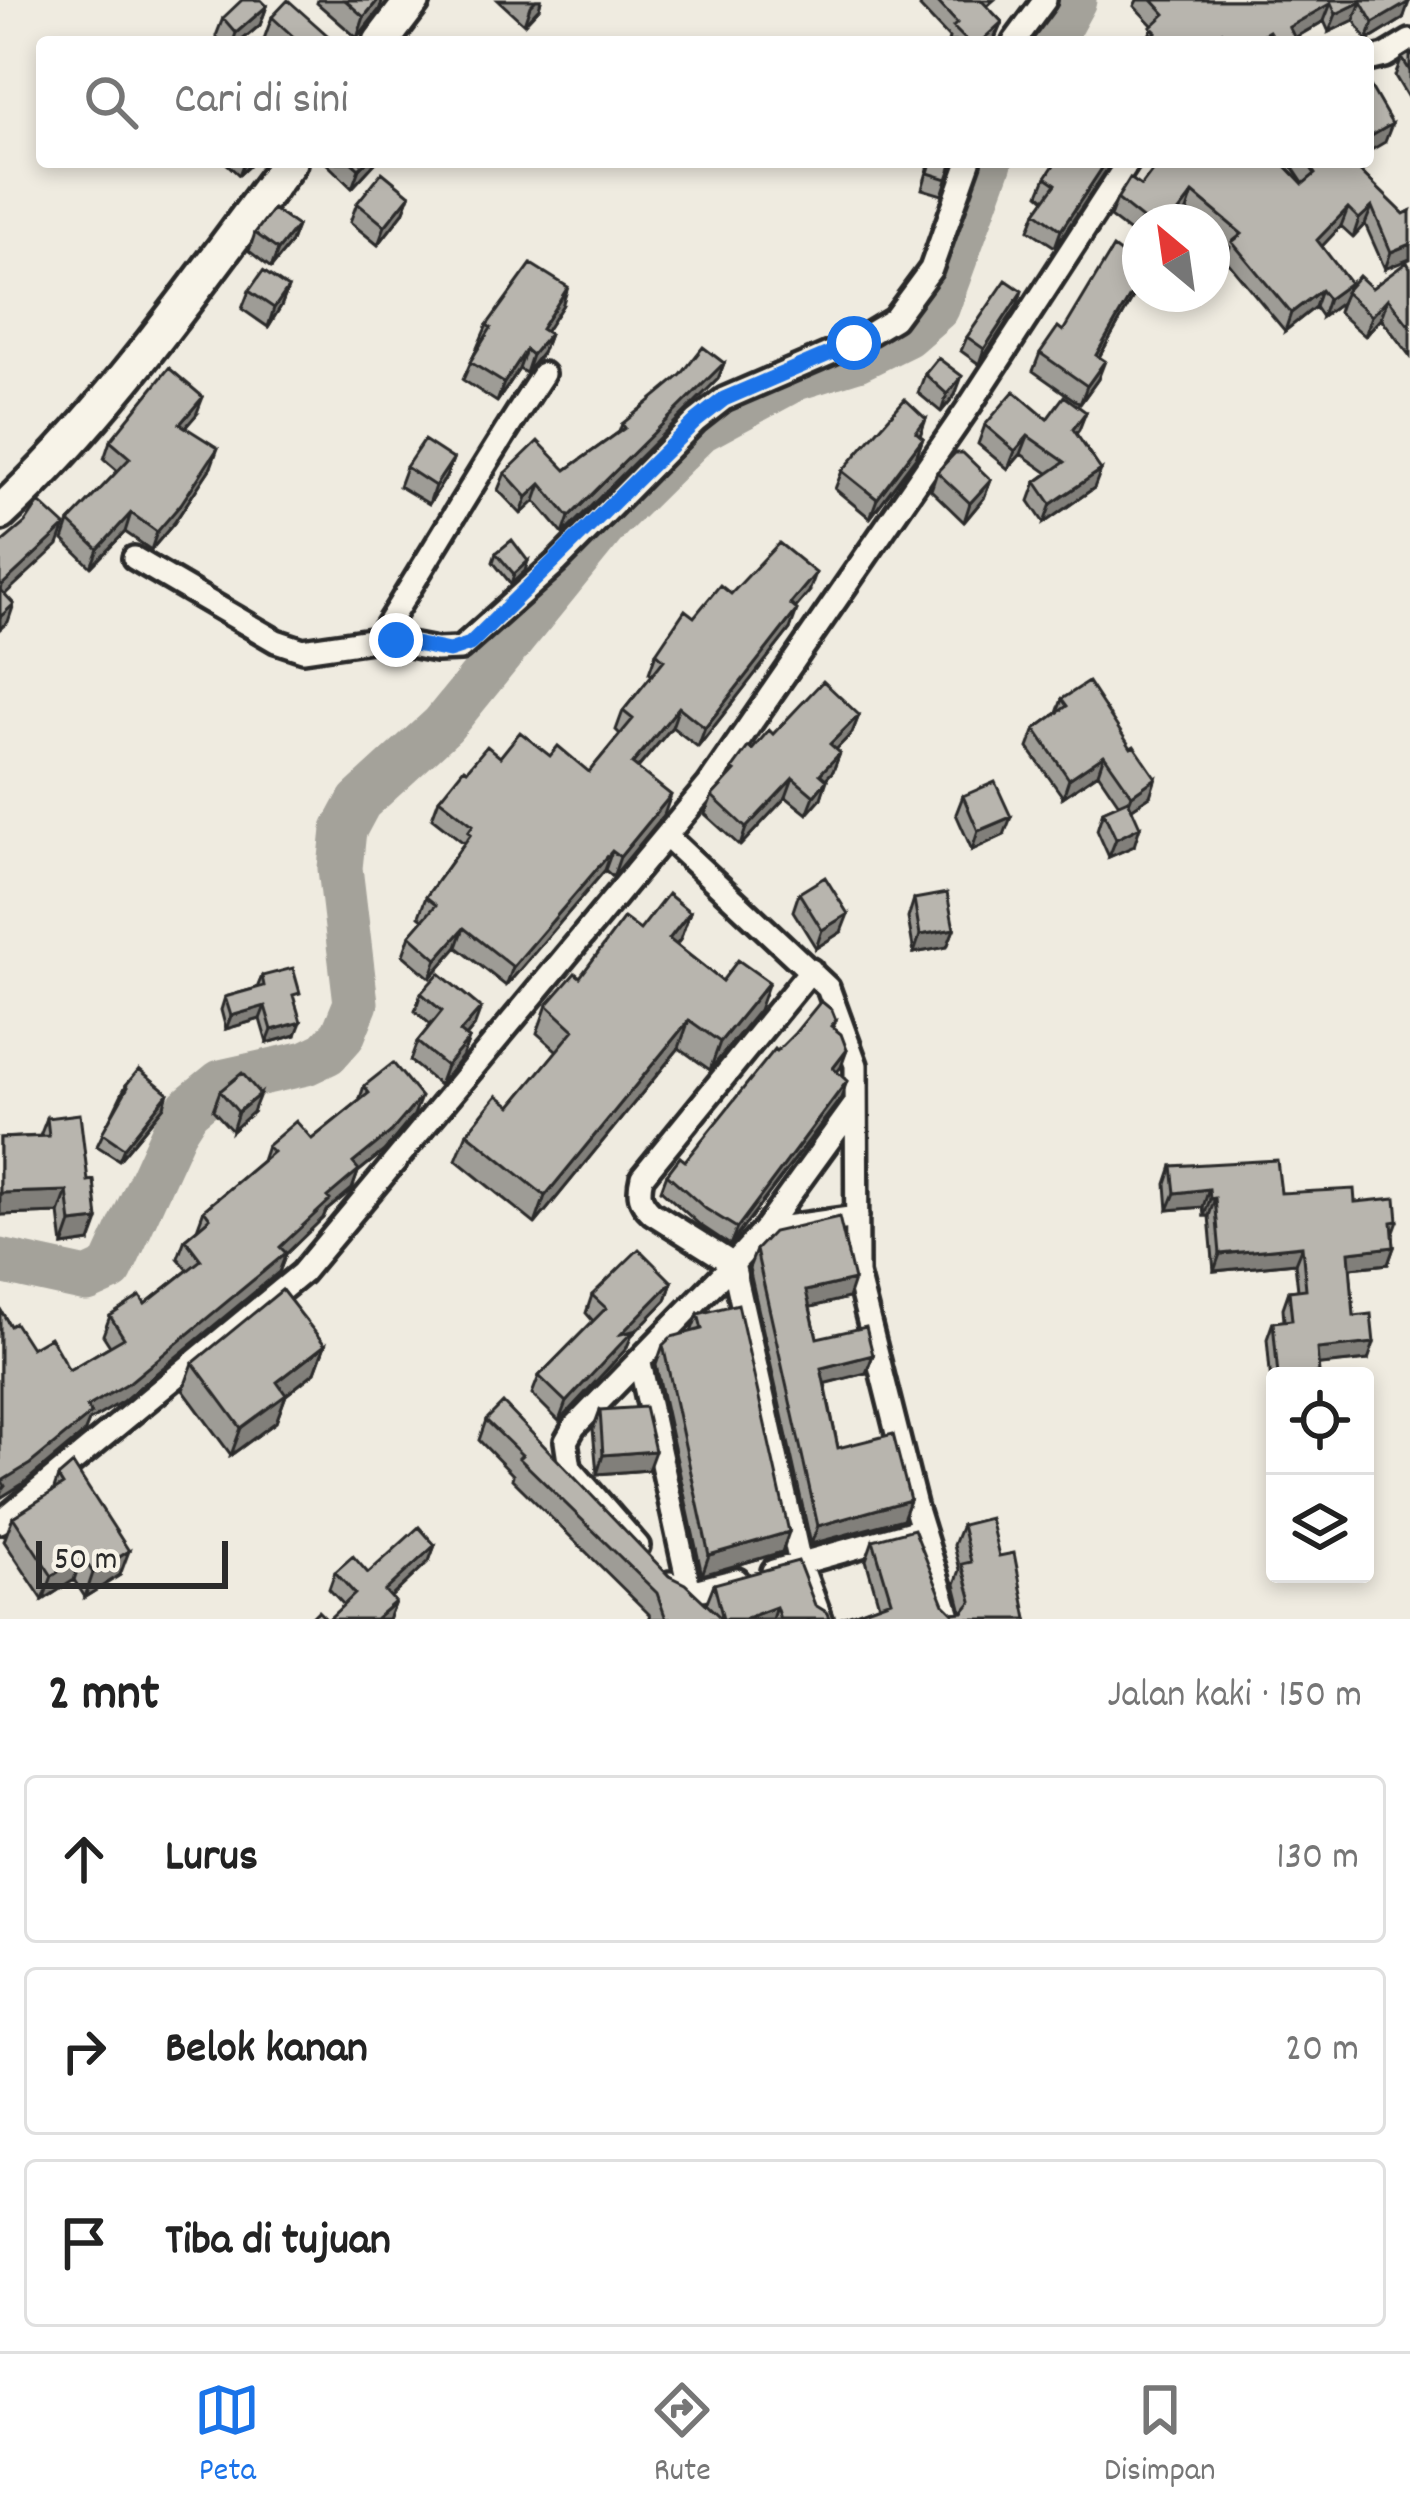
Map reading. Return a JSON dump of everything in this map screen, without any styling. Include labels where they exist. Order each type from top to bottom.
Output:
[{"type":"main road","points":[[386,36],[413,0]]},
{"type":"main road","points":[[0,513],[74,440],[125,380],[284,168]]},
{"type":"street","points":[[1018,36],[1045,0]]},
{"type":"street","points":[[1374,59],[1410,40]]},
{"type":"street","points":[[134,558],[303,650],[378,639],[449,651],[470,644],[696,421],[724,399],[854,343],[894,319],[931,269],[967,168]]},
{"type":"street","points":[[0,1522],[302,1273],[666,836],[709,784],[944,443],[1124,168]]},
{"type":"street","points":[[378,639],[479,469],[543,374]]},
{"type":"street","points":[[666,836],[828,988],[856,1065],[857,1274],[922,1529],[950,1619]]},
{"type":"street","points":[[811,970],[642,1177],[638,1191],[641,1203],[652,1214],[733,1264],[800,1563],[821,1619]]},
{"type":"street","points":[[856,1103],[764,1230],[574,1427],[565,1454],[571,1468],[673,1587],[690,1592],[922,1529]]},
{"type":"street","points":[[764,1230],[857,1217]]},
{"type":"street","points":[[640,1363],[690,1592]]},
{"type":"building","points":[[242,0],[261,0],[267,6],[236,33],[223,18]]},
{"type":"building","points":[[288,0],[328,36],[293,36],[272,17]]},
{"type":"building","points":[[345,0],[378,0],[364,17]]},
{"type":"building","points":[[936,0],[981,0],[1002,22],[987,36],[962,36],[953,27],[957,23]]},
{"type":"building","points":[[1152,0],[1409,2],[1373,23],[1361,2],[1336,14],[1331,3],[1289,27],[1294,36],[1272,36],[1269,31],[1260,36],[1224,36],[1222,32],[1218,36],[1152,36],[1156,32],[1151,27],[1165,14]]},
{"type":"building","points":[[1374,92],[1392,124],[1374,134]]},
{"type":"building","points":[[929,168],[951,168],[947,179],[928,173]]},
{"type":"building","points":[[1052,168],[1102,168],[1061,230],[1036,212],[1056,184],[1046,177]]},
{"type":"building","points":[[1154,168],[1288,168],[1303,184],[1315,174],[1311,168],[1357,168],[1404,214],[1410,211],[1410,244],[1391,252],[1372,207],[1359,219],[1348,208],[1317,240],[1350,283],[1328,299],[1321,290],[1291,313],[1232,242],[1242,234],[1230,224],[1230,204],[1206,204],[1193,193],[1185,204],[1123,204],[1117,199],[1130,178],[1141,186]]},
{"type":"building","points":[[382,172],[410,195],[385,226],[357,203]]},
{"type":"building","points":[[273,209],[297,226],[278,250],[255,233]]},
{"type":"building","points":[[1113,248],[1122,255],[1122,310],[1096,355],[1105,361],[1087,386],[1040,353],[1058,327],[1063,331]]},
{"type":"building","points":[[1407,262],[1410,327],[1388,298],[1372,316],[1345,292],[1359,276],[1372,288]]},
{"type":"building","points":[[531,264],[568,287],[541,329],[549,334],[532,355],[526,350],[504,383],[470,362],[491,328],[487,325]]},
{"type":"building","points":[[263,271],[288,288],[274,308],[249,291]]},
{"type":"building","points":[[1006,280],[1022,291],[984,349],[967,337]]},
{"type":"building","points":[[703,347],[724,363],[569,517],[541,484],[527,497],[505,473],[538,441],[566,470],[625,428],[622,424],[681,375]]},
{"type":"building","points":[[938,358],[962,376],[947,394],[925,374]]},
{"type":"building","points":[[169,368],[203,397],[180,424],[218,448],[157,532],[131,513],[98,549],[69,522],[130,458],[110,441]]},
{"type":"building","points":[[1014,391],[1047,419],[1064,396],[1086,412],[1073,429],[1101,470],[1051,504],[1036,482],[1065,462],[1028,436],[1015,451],[985,425]]},
{"type":"building","points":[[905,399],[926,419],[916,432],[923,438],[877,499],[842,471]]},
{"type":"building","points":[[424,440],[453,459],[435,486],[406,467]]},
{"type":"building","points":[[955,453],[963,453],[991,480],[970,503],[937,472]]},
{"type":"building","points":[[39,502],[65,526],[2,585],[0,544],[25,523]]},
{"type":"building","points":[[512,540],[528,561],[514,574],[496,553]]},
{"type":"building","points":[[779,543],[816,573],[790,604],[797,610],[705,728],[679,707],[632,764],[671,795],[620,857],[612,851],[513,967],[464,928],[437,959],[410,935],[436,905],[426,897],[471,834],[473,825],[439,799],[464,768],[487,746],[500,757],[520,732],[550,756],[558,746],[589,772],[633,719],[623,711],[664,660],[656,653],[685,610],[694,617],[720,585],[731,594]]},
{"type":"building","points":[[0,589],[14,604],[0,617]]},
{"type":"building","points":[[823,681],[859,715],[830,744],[840,753],[820,774],[827,780],[814,796],[793,778],[746,828],[712,796],[735,771],[748,747],[752,750],[769,730],[773,734]]},
{"type":"building","points":[[1088,682],[1156,778],[1132,795],[1104,755],[1069,779],[1035,729],[1067,706],[1062,699]]},
{"type":"building","points":[[995,782],[1011,817],[978,831],[963,796]]},
{"type":"building","points":[[1128,800],[1140,827],[1116,839],[1103,811]]},
{"type":"building","points":[[825,877],[848,914],[822,930],[799,893]]},
{"type":"building","points":[[947,893],[954,929],[920,935],[914,899]]},
{"type":"building","points":[[668,894],[690,912],[669,939],[722,981],[738,960],[769,982],[720,1042],[689,1020],[545,1196],[467,1133],[497,1095],[511,1106],[574,1030],[547,1005],[575,973],[580,977],[624,918],[640,930]]},
{"type":"building","points":[[293,968],[300,993],[293,995],[301,1022],[272,1030],[265,1006],[231,1016],[225,997],[264,986],[262,976]]},
{"type":"building","points":[[439,973],[481,1008],[460,1032],[469,1039],[446,1066],[417,1042],[442,1011],[421,993]]},
{"type":"building","points":[[821,1001],[832,1010],[836,1020],[831,1026],[841,1034],[847,1050],[833,1068],[847,1081],[737,1228],[706,1209],[667,1174],[680,1157],[685,1161],[775,1049]]},
{"type":"building","points":[[393,1063],[421,1097],[391,1132],[353,1163],[359,1170],[280,1247],[286,1253],[130,1382],[87,1407],[91,1414],[2,1481],[5,1486],[0,1492],[0,1309],[31,1348],[50,1337],[69,1370],[124,1338],[110,1316],[140,1296],[145,1304],[201,1260],[185,1239],[210,1218],[204,1210],[273,1152],[267,1146],[296,1121],[312,1139],[369,1093],[364,1086]]},
{"type":"building","points":[[139,1069],[168,1093],[124,1148],[102,1133]]},
{"type":"building","points":[[242,1073],[260,1094],[238,1112],[220,1091]]},
{"type":"building","points":[[80,1114],[98,1220],[71,1223],[67,1191],[0,1193],[0,1138],[49,1136],[47,1118]]},
{"type":"building","points":[[1277,1160],[1281,1193],[1354,1189],[1355,1202],[1396,1198],[1394,1247],[1349,1252],[1354,1316],[1371,1314],[1374,1343],[1317,1349],[1318,1367],[1277,1367],[1273,1322],[1292,1320],[1289,1291],[1306,1289],[1302,1246],[1220,1254],[1215,1198],[1210,1199],[1209,1189],[1175,1193],[1172,1166]]},
{"type":"building","points":[[839,1217],[854,1280],[806,1291],[817,1338],[866,1327],[873,1355],[821,1368],[838,1448],[893,1434],[910,1500],[818,1526],[756,1250],[773,1232]]},
{"type":"building","points":[[639,1249],[672,1282],[621,1334],[633,1331],[566,1402],[539,1376],[606,1308],[592,1295]]},
{"type":"building","points":[[282,1290],[325,1345],[277,1382],[286,1395],[241,1428],[193,1363]]},
{"type":"building","points":[[738,1304],[789,1532],[709,1555],[663,1345],[671,1337],[702,1329],[698,1314]]},
{"type":"building","points":[[503,1403],[669,1576],[685,1584],[722,1619],[666,1619],[657,1593],[486,1420]]},
{"type":"building","points":[[645,1407],[655,1451],[603,1455],[600,1410]]},
{"type":"building","points":[[73,1464],[129,1551],[93,1573],[82,1556],[52,1576],[13,1517],[63,1485],[58,1477]]},
{"type":"building","points":[[990,1518],[999,1556],[1014,1553],[1027,1619],[839,1619],[891,1600],[873,1540],[914,1529],[944,1604],[953,1613],[963,1612],[972,1601],[962,1564],[971,1562],[962,1525]]},
{"type":"building","points":[[419,1527],[435,1545],[385,1591],[395,1602],[375,1619],[329,1619],[355,1594],[335,1572],[353,1556],[368,1573]]},
{"type":"building","points":[[798,1561],[815,1605],[830,1619],[780,1619],[776,1607],[744,1619],[723,1619],[714,1584]]},
{"type":"waterway","points":[[1054,36],[1074,0]]},
{"type":"waterway","points":[[0,1261],[87,1280],[111,1269],[188,1109],[221,1082],[306,1063],[327,1053],[343,1035],[356,1003],[340,868],[344,830],[359,802],[443,725],[609,520],[700,430],[796,378],[857,359],[906,335],[937,308],[988,168]]},
{"type":"route","points":[[396,640],[449,651],[470,644],[696,421],[724,399],[854,343]]}]
